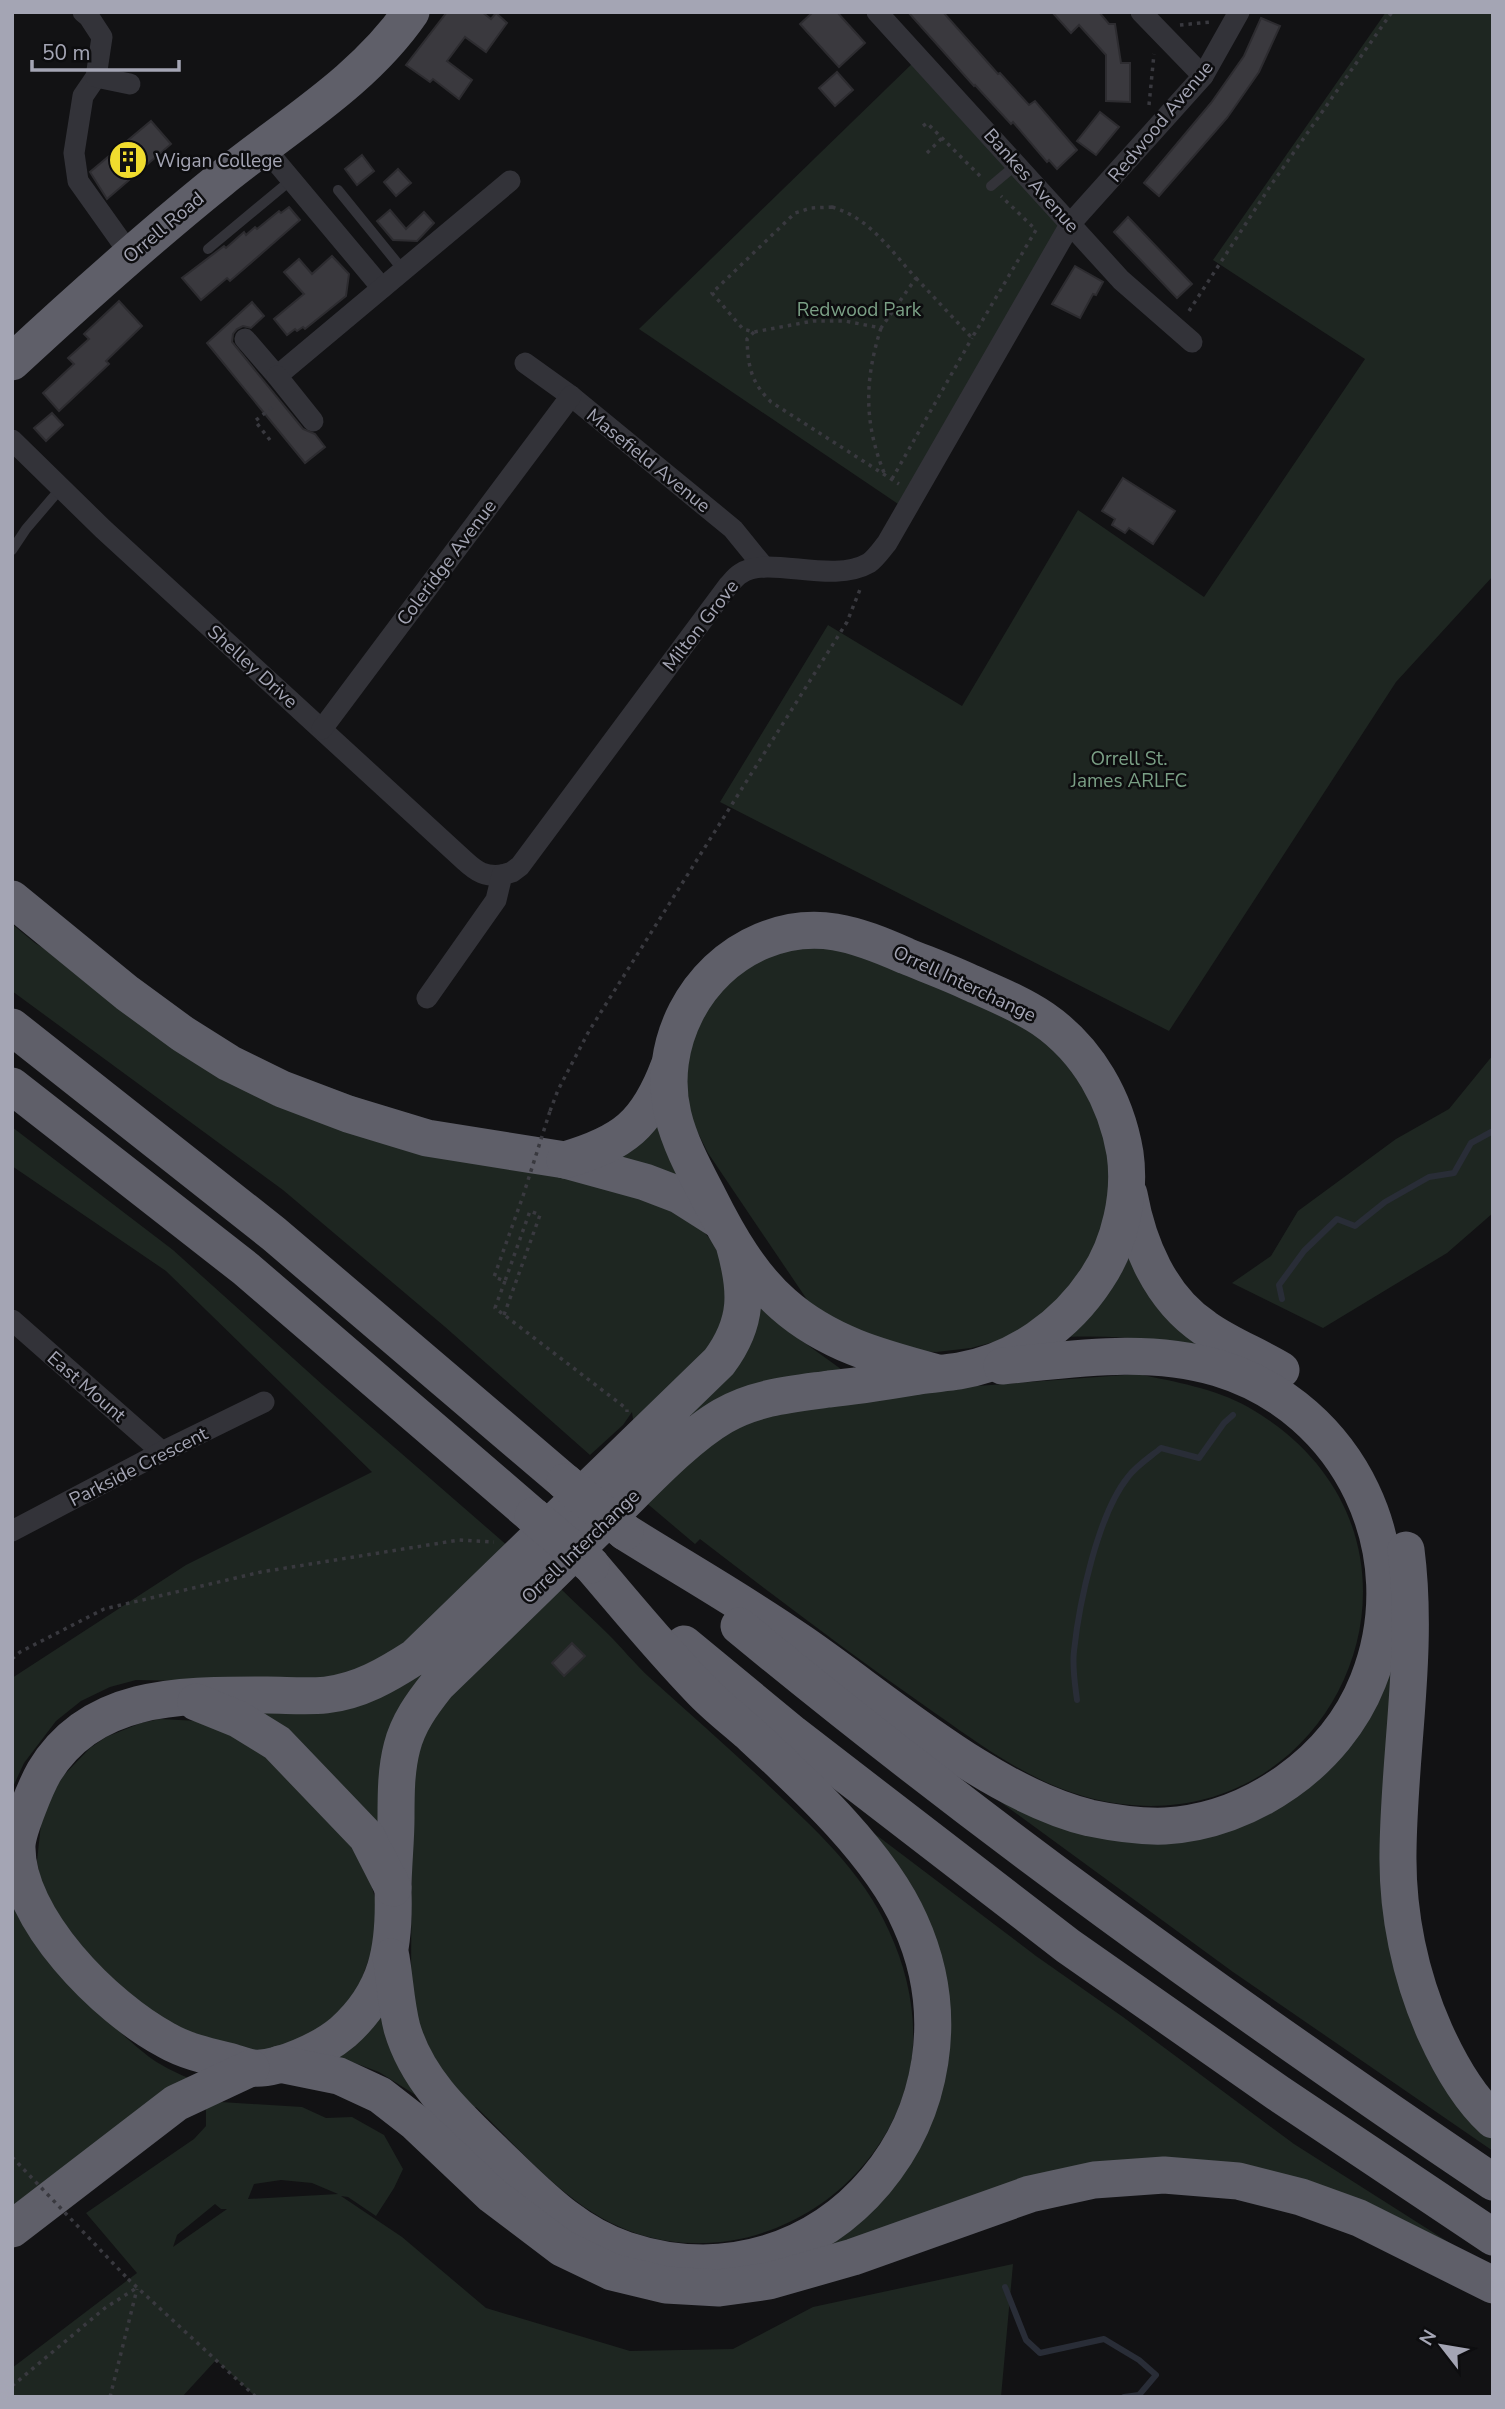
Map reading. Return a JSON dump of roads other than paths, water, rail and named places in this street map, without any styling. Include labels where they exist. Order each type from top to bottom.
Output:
[{"type":"highway","name":"Orrell Road","points":[[12,362],[130,254],[358,71],[399,30],[411,12]]},
{"type":"highway","points":[[12,899],[127,993],[183,1034],[229,1063],[282,1088],[348,1114],[427,1138],[565,1160],[662,1187],[696,1204],[728,1232]]},
{"type":"highway","name":"Orrell Interchange","points":[[728,1232],[743,1274],[743,1308],[733,1342],[719,1362],[415,1657],[383,1678],[359,1688],[326,1695],[186,1698],[118,1709],[78,1731],[61,1748],[33,1794],[15,1848],[24,1887],[38,1918],[52,1938],[107,1997],[143,2027],[176,2046],[265,2066],[334,2040],[356,2019],[377,1989],[390,1949],[394,1926],[398,1764],[403,1744],[418,1710],[437,1685],[646,1481],[705,1428],[752,1403],[785,1395],[950,1371],[1003,1357],[1036,1341],[1067,1316],[1103,1270],[1112,1248],[1128,1186],[1122,1138],[1112,1106],[1092,1068],[1061,1033],[1016,1003],[863,937],[830,930],[798,931],[781,934],[746,948],[719,968],[699,991],[688,1007],[680,1027],[669,1066],[670,1097],[680,1136],[728,1232],[752,1270],[773,1295],[818,1330],[847,1345],[883,1359],[950,1371]]},
{"type":"highway","points":[[12,1027],[274,1234],[565,1482],[837,1707],[1104,1910],[1302,2053],[1493,2182]]},
{"type":"highway","points":[[565,1160],[598,1150],[621,1138],[640,1118],[658,1091],[669,1066]]},
{"type":"highway","points":[[12,1086],[246,1269],[533,1516],[793,1734],[1068,1946],[1278,2093],[1493,2237]]},
{"type":"highway","points":[[1128,1186],[1139,1236],[1147,1257],[1177,1303],[1202,1327],[1277,1368],[1317,1394],[1357,1437],[1385,1483],[1405,1543],[1411,1608],[1398,1853],[1406,1937],[1414,1979],[1441,2047],[1461,2080],[1493,2120]]},
{"type":"highway","points":[[625,1532],[800,1641],[977,1766],[1052,1806],[1124,1824],[1164,1826],[1195,1822],[1253,1803],[1283,1786],[1330,1743],[1352,1713],[1368,1683],[1384,1620],[1382,1555],[1373,1519],[1360,1485],[1325,1434],[1298,1411],[1243,1377],[1216,1367],[1169,1359],[1118,1354],[950,1371]]},
{"type":"highway","points":[[390,1949],[401,2024],[413,2057],[433,2090],[558,2214],[601,2240],[648,2257],[698,2263],[723,2262],[775,2250],[822,2229],[844,2214],[881,2177],[897,2155],[919,2107],[926,2081],[932,2029],[928,1976],[921,1949],[902,1906],[882,1874],[840,1822],[751,1735],[701,1691],[591,1565]]},
{"type":"highway","name":"Orrell Interchange","points":[[186,1698],[238,1719],[277,1743],[367,1837],[393,1889]]},
{"type":"highway","points":[[12,2229],[176,2103],[265,2066],[339,2076],[380,2095],[416,2123],[492,2195],[562,2248],[612,2272],[666,2285],[719,2288],[769,2280],[853,2257],[1030,2194],[1094,2180],[1164,2175],[1238,2182],[1312,2201],[1359,2218],[1493,2285]]},
{"type":"street","points":[[83,12],[102,37],[96,77],[83,96],[74,153],[78,181],[130,254]]},
{"type":"street","name":"Bankes Avenue","points":[[877,12],[1121,280],[1185,335]]},
{"type":"street","points":[[1141,12],[1203,76]]},
{"type":"street","name":"Redwood Avenue","points":[[1071,223],[1203,76],[1238,15]]},
{"type":"street","points":[[96,77],[130,84]]},
{"type":"street","points":[[263,146],[382,288]]},
{"type":"street","points":[[283,384],[382,288],[510,181]]},
{"type":"street","name":"Milton Grove","points":[[502,875],[512,873],[520,866],[740,573],[764,568],[821,572],[851,570],[870,562],[887,543],[1071,223]]},
{"type":"street","points":[[245,339],[313,421]]},
{"type":"street","name":"Masefield Avenue","points":[[525,363],[570,396],[733,529],[764,568]]},
{"type":"street","name":"Coleridge Avenue","points":[[322,729],[570,396]]},
{"type":"street","name":"Shelley Drive","points":[[12,440],[103,529],[476,871],[488,876],[502,875]]},
{"type":"street","points":[[427,998],[496,900],[502,875]]},
{"type":"street","name":"East Mount","points":[[12,1320],[162,1452]]},
{"type":"street","name":"Parkside Crescent","points":[[12,1531],[264,1402]]},
{"type":"lane","points":[[991,186],[1017,164]]},
{"type":"lane","points":[[208,249],[291,180]]},
{"type":"lane","points":[[338,190],[403,270]]},
{"type":"lane","points":[[12,550],[61,488]]},
{"type":"waterway","points":[[1282,1299],[1279,1285],[1304,1251],[1337,1219],[1355,1226],[1385,1202],[1429,1177],[1454,1173],[1471,1143],[1493,1131]]},
{"type":"waterway","points":[[1077,1700],[1073,1657],[1080,1609],[1099,1536],[1117,1493],[1135,1469],[1161,1448],[1199,1458],[1233,1415]]},
{"type":"waterway","points":[[1005,2287],[1026,2340],[1040,2353],[1104,2339],[1139,2360],[1156,2375],[1139,2395],[1124,2397]]},
{"type":"place","name":"Wigan College","points":[[128,160]]},
{"type":"park label","name":"Redwood Park","points":[[859,309]]},
{"type":"park label","name":"Orrell St. James ARLFC","points":[[1129,769]]}]
